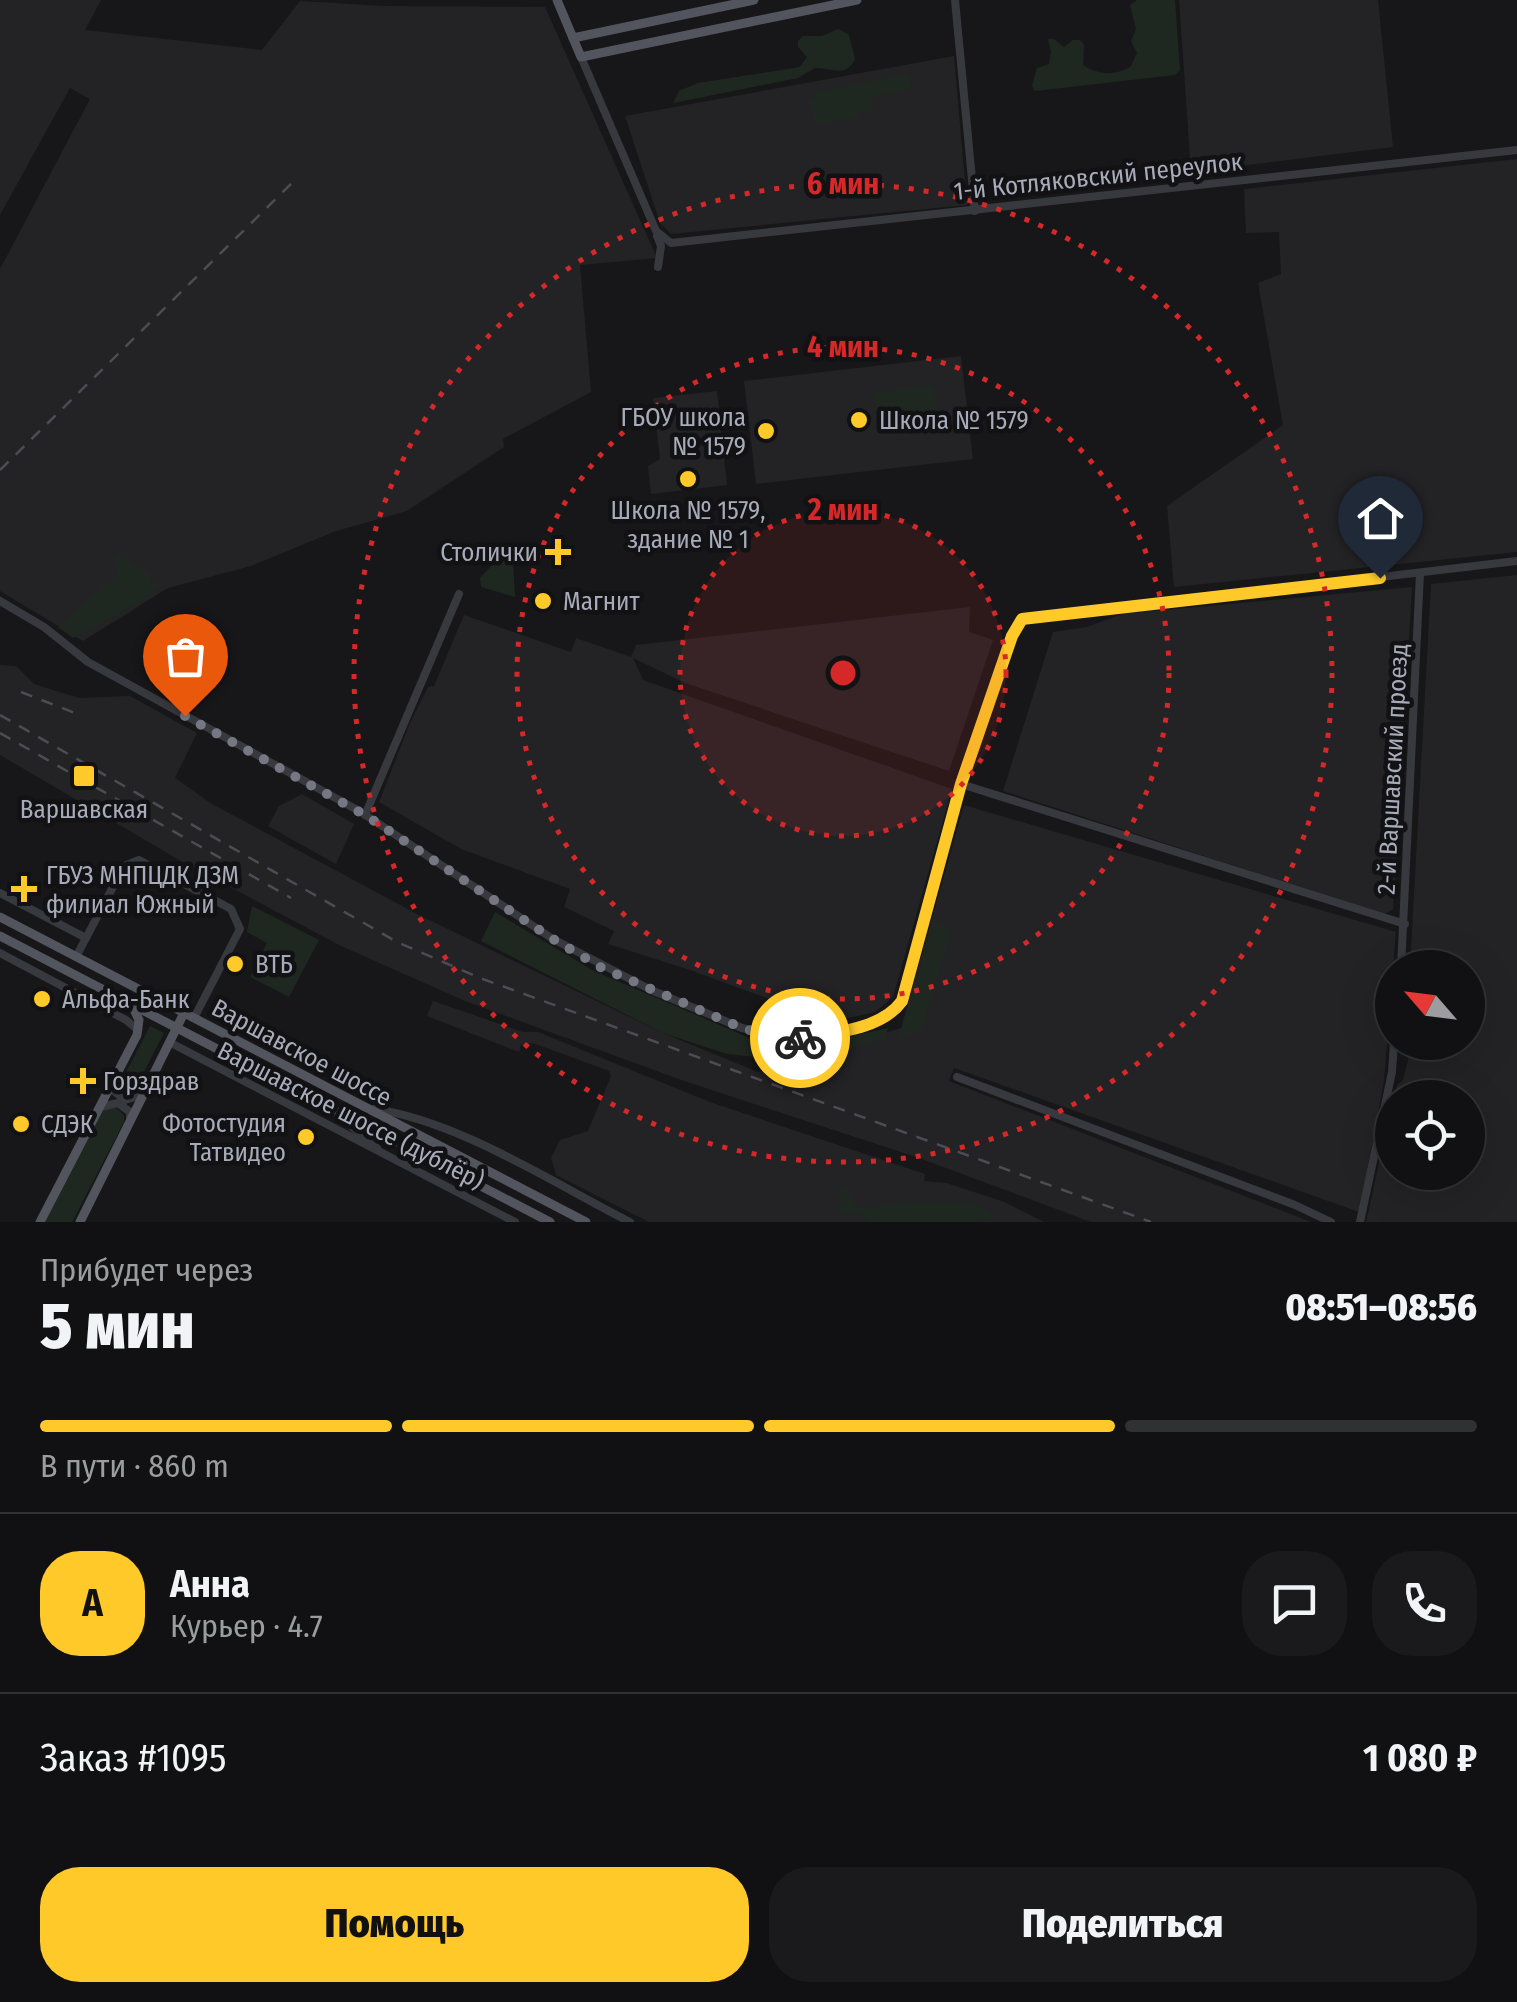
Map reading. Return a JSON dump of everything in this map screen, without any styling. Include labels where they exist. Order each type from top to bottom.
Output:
[{"type":"main road","points":[[558,0],[581,57],[857,0]]},
{"type":"main road","points":[[573,38],[754,0]]},
{"type":"main road","name":"Варшавское шоссе","points":[[0,917],[586,1222]]},
{"type":"main road","name":"Варшавское шоссе","points":[[0,936],[550,1222]]},
{"type":"main road","points":[[40,1222],[138,1030],[132,1005]]},
{"type":"main road","points":[[80,1222],[176,1028],[189,1016]]},
{"type":"street","points":[[955,0],[975,210]]},
{"type":"street","points":[[581,57],[656,232],[658,267]]},
{"type":"street","name":"1-й Котляковский переулок","points":[[671,243],[1517,150]]},
{"type":"street","points":[[656,232],[671,243],[660,253]]},
{"type":"street","points":[[0,601],[44,627],[93,665],[365,815],[602,968],[742,1028],[800,1038],[838,1032],[893,1012],[902,1001],[961,784],[1012,636],[1022,619],[1517,562]]},
{"type":"street","name":"2-й Варшавский проезд","points":[[1403,950],[1420,573]]},
{"type":"street","points":[[365,815],[459,594]]},
{"type":"street","points":[[961,784],[1405,924]]},
{"type":"street","points":[[76,957],[124,866],[139,860],[231,909],[240,929],[189,1016]]},
{"type":"street","points":[[0,892],[86,938]]},
{"type":"street","points":[[0,953],[138,1030]]},
{"type":"street","name":"Варшавское шоссе (дублёр)","points":[[169,1042],[515,1222]]},
{"type":"street","points":[[1360,1222],[1393,1060]]},
{"type":"street","points":[[957,1077],[1332,1222]]},
{"type":"street","points":[[115,1078],[115,1092],[125,1100],[145,1093]]},
{"type":"street","points":[[99,1108],[112,1103],[125,1106],[130,1112],[130,1124]]},
{"type":"street","points":[[326,1106],[389,1158]]},
{"type":"street","name":"Варшавское шоссе (дублёр)","points":[[366,1108],[416,1118],[452,1131],[630,1222]]},
{"type":"shaded area","points":[[0,0],[101,0],[85,30],[262,50],[300,1],[545,7],[657,258],[580,265],[591,392],[503,439],[504,447],[407,511],[336,531],[251,566],[168,588],[83,641],[0,591],[0,269],[90,99],[70,88],[0,215]]},
{"type":"shaded area","points":[[1137,0],[1175,0],[1180,70],[1175,75],[1035,91],[1032,86],[1037,68],[1049,64],[1048,39],[1064,47],[1080,40],[1084,45],[1083,65],[1094,71],[1113,73],[1131,66],[1137,53],[1131,41],[1136,29],[1130,5]]},
{"type":"shaded area","points":[[1179,0],[1378,0],[1393,147],[1191,172]]},
{"type":"shaded area","points":[[838,29],[849,35],[855,59],[847,69],[815,68],[798,78],[673,103],[679,91],[698,83],[800,67],[807,57],[798,47],[803,36],[822,36]]},
{"type":"shaded area","points":[[954,56],[967,205],[671,234],[660,223],[625,116]]},
{"type":"shaded area","points":[[909,74],[911,89],[872,96],[872,111],[858,113],[858,118],[815,124],[811,101],[816,99],[815,92]]},
{"type":"shaded area","points":[[1517,159],[1517,552],[1174,587],[1167,506],[1283,425],[1258,283],[1281,274],[1279,232],[1246,233],[1244,189]]},
{"type":"shaded area","name":"Школа № 1579","points":[[961,356],[973,459],[756,484],[744,381]]},
{"type":"shaded area","points":[[934,386],[938,424],[878,430],[875,392]]},
{"type":"shaded area","points":[[717,391],[727,485],[651,494],[648,466],[660,459],[653,398]]},
{"type":"shaded area","points":[[512,544],[515,597],[481,587],[480,578]]},
{"type":"shaded area","points":[[114,556],[150,574],[151,584],[160,584],[141,602],[73,638],[58,627],[119,574]]},
{"type":"shaded area","points":[[1517,575],[1517,1222],[1366,1222],[1375,1182],[1375,1190],[1485,1190],[1485,1080],[1403,1080],[1408,1060],[1485,1060],[1485,950],[1411,950],[1431,584]]},
{"type":"shaded area","points":[[1412,587],[1393,910],[1384,914],[1003,791],[1053,632],[1087,627],[1122,614]]},
{"type":"shaded area","points":[[970,607],[969,632],[993,640],[949,771],[685,683],[633,658],[643,680],[952,789],[893,997],[875,1012],[831,1022],[608,944],[614,931],[564,907],[570,889],[461,849],[379,802],[410,723],[428,687],[434,686],[464,615],[571,652],[576,638],[631,657],[636,645]]},
{"type":"shaded area","points":[[0,665],[16,666],[34,684],[79,698],[130,696],[197,733],[175,778],[212,804],[417,914],[663,1033],[758,1072],[901,1028],[964,805],[1396,932],[1395,950],[1375,950],[1375,1060],[1386,1060],[1384,1080],[1375,1080],[1375,1128],[1359,1212],[954,1068],[949,1081],[1311,1222],[1091,1222],[919,1158],[687,1082],[465,1001],[341,946],[181,861],[0,755]]},
{"type":"shaded area","points":[[302,794],[354,824],[336,864],[268,826],[279,806]]},
{"type":"shaded area","points":[[252,906],[319,940],[289,997],[250,977],[267,943],[247,932]]},
{"type":"shaded area","points":[[495,912],[594,971],[752,1039],[802,1047],[888,1028],[885,1038],[831,1055],[786,1060],[727,1054],[663,1033],[481,941]]},
{"type":"shaded area","points":[[934,921],[952,929],[921,1030],[899,1038]]},
{"type":"shaded area","points":[[433,1001],[523,1032],[538,1032],[710,1102],[925,1174],[924,1181],[946,1183],[1002,1201],[1044,1222],[649,1222],[556,1175],[551,1158],[560,1140],[588,1131],[611,1076],[609,1071],[533,1043],[521,1045],[519,1052],[427,1016]]},
{"type":"shaded area","points":[[150,1026],[164,1033],[133,1093],[126,1095],[119,1086]]},
{"type":"shaded area","points":[[116,1108],[124,1115],[124,1122],[72,1222],[44,1222],[101,1110]]},
{"type":"shaded area","points":[[841,1186],[848,1190],[857,1208],[931,1202],[966,1205],[971,1201],[993,1214],[993,1218],[989,1222],[982,1218],[971,1222],[869,1222],[865,1215],[839,1212]]},
{"type":"railway","points":[[0,470],[292,183]]},
{"type":"railway","points":[[21,692],[75,713]]},
{"type":"railway","points":[[0,715],[397,942],[480,978],[1151,1222]]},
{"type":"railway","points":[[0,733],[291,898]]},
{"type":"way so far","points":[[185,716],[365,815],[602,968],[742,1028],[800,1038]]},
{"type":"place","name":"Школа № 1579","points":[[859,420]]},
{"type":"place","name":"ГБОУ школа № 1579","points":[[766,431]]},
{"type":"place","name":"Школа № 1579, здание № 1","points":[[688,479]]},
{"type":"place","name":"Столички","points":[[558,552]]},
{"type":"place","name":"Магнит","points":[[543,601]]},
{"type":"place","name":"Варшавская","points":[[84,776]]},
{"type":"place","name":"ГБУЗ МНПЦДК ДЗМ филиал Южный","points":[[24,889]]},
{"type":"place","name":"ВТБ","points":[[235,964]]},
{"type":"place","name":"Альфа-Банк","points":[[42,999]]},
{"type":"place","name":"Горздрав","points":[[83,1081]]},
{"type":"place","name":"СДЭК","points":[[21,1124]]},
{"type":"place","name":"Фотостудия Татвидео","points":[[306,1137]]},
{"type":"route","points":[[800,1038],[879,1020],[902,1001],[961,784],[1012,636],[1022,619],[1380,578]]}]
